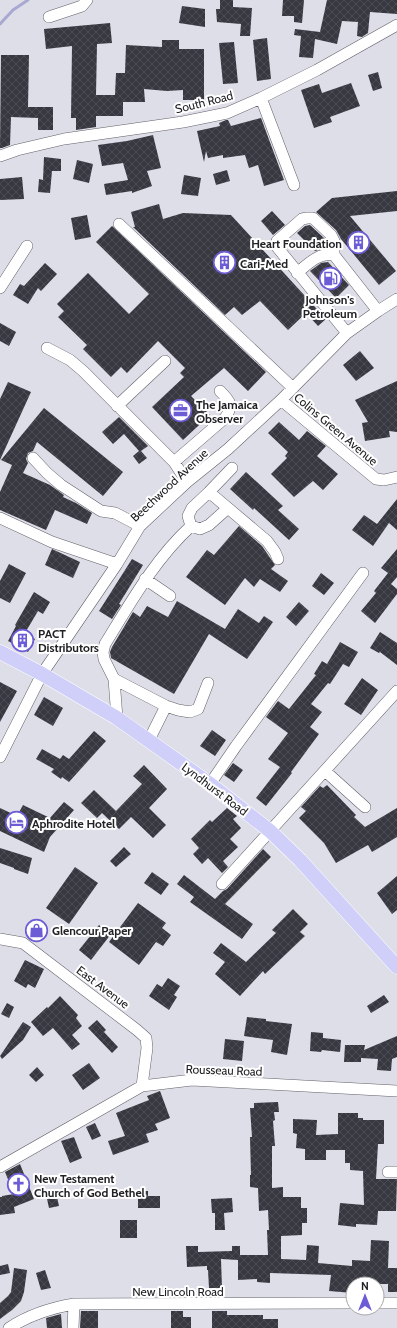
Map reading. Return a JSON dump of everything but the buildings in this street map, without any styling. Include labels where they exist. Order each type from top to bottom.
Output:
[{"type":"main road","name":"Lyndhurst Road","points":[[0,652],[42,674],[117,718],[210,784],[270,831],[300,860],[397,967]]},
{"type":"street","points":[[49,17],[82,6],[87,0]]},
{"type":"street","name":"South Road","points":[[0,156],[64,139],[183,122],[227,113],[317,70],[397,25]]},
{"type":"street","points":[[261,98],[294,185]]},
{"type":"street","points":[[347,332],[277,247],[277,241],[302,219],[313,218],[331,235],[334,241],[334,255],[378,311]]},
{"type":"street","points":[[119,224],[293,388]]},
{"type":"street","points":[[0,288],[27,246]]},
{"type":"street","points":[[297,273],[318,257],[328,254],[334,255]]},
{"type":"street","name":"Beechwood Avenue","points":[[0,757],[42,674],[117,564],[140,526],[188,482],[228,449],[281,400],[347,332],[397,299]]},
{"type":"street","points":[[47,348],[70,360],[174,462],[188,482]]},
{"type":"street","points":[[117,406],[165,361]]},
{"type":"street","points":[[174,462],[225,418],[231,405],[220,391]]},
{"type":"street","name":"Colins Green Avenue","points":[[281,400],[376,479],[384,480],[397,477]]},
{"type":"street","points":[[33,458],[61,485],[101,511],[115,513],[140,526]]},
{"type":"street","points":[[191,526],[188,516],[192,508],[232,468]]},
{"type":"street","points":[[209,492],[267,542],[275,552],[278,559]]},
{"type":"street","points":[[191,526],[200,529],[209,525],[228,508]]},
{"type":"street","points":[[0,518],[52,542],[117,564]]},
{"type":"street","points":[[117,718],[114,679],[104,660],[103,652],[105,644],[145,579],[178,538],[191,526]]},
{"type":"street","points":[[210,784],[236,746],[363,573]]},
{"type":"street","points":[[145,579],[170,596]]},
{"type":"street","points":[[114,679],[166,706],[190,712],[198,709],[208,682]]},
{"type":"street","points":[[222,884],[397,691]]},
{"type":"street","points":[[149,740],[166,706]]},
{"type":"street","points":[[325,771],[364,807]]},
{"type":"street","name":"East Avenue","points":[[0,939],[23,943],[138,1030],[146,1038],[147,1048],[142,1086]]},
{"type":"street","name":"Rousseau Road","points":[[0,1167],[142,1086],[192,1080],[397,1091]]},
{"type":"street","name":"New Lincoln Road","points":[[9,1328],[22,1320],[53,1308],[74,1304],[345,1303]]},
{"type":"street","points":[[385,1303],[397,1303]]},
{"type":"street","points":[[73,1328],[74,1304]]},
{"type":"waterway","points":[[0,24],[13,10],[28,0]]},
{"type":"place","name":"Heart Foundation","points":[[358,243]]},
{"type":"place","name":"Cari-Med","points":[[224,263]]},
{"type":"place","name":"Johnson's Petroleum","points":[[330,278]]},
{"type":"place","name":"The Jamaica Observer","points":[[181,411]]},
{"type":"place","name":"PACT Distributors","points":[[22,640]]},
{"type":"place","name":"Aphrodite Hotel","points":[[16,823]]},
{"type":"place","name":"Glencour Paper","points":[[37,930]]},
{"type":"place","name":"New Testament Church of God Bethel","points":[[19,1185]]}]
